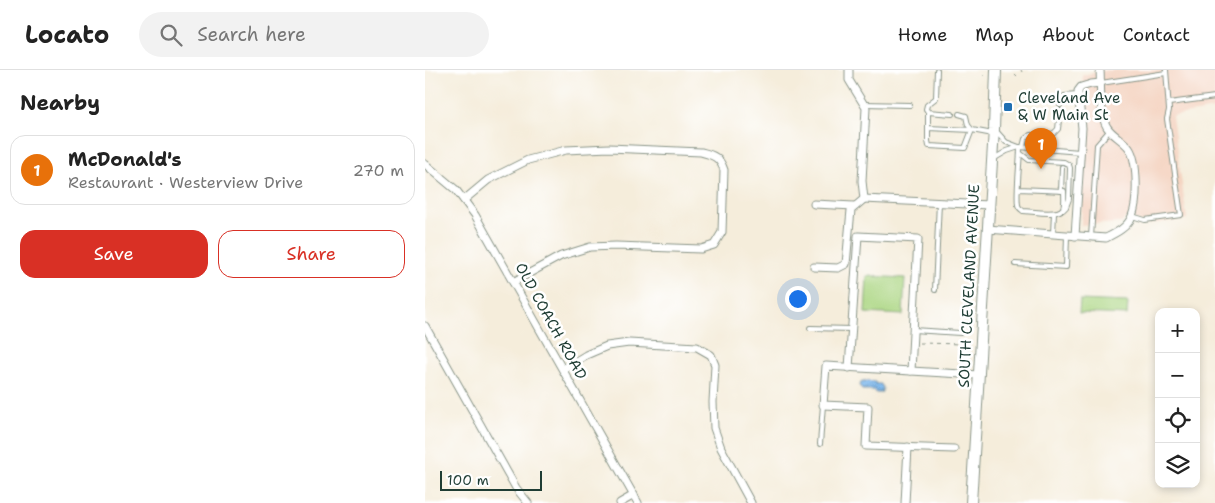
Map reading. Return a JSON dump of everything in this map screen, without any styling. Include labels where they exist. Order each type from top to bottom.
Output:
[{"type":"main road","name":"SOUTH CLEVELAND AVENUE","points":[[971,503],[994,131],[996,70]]},
{"type":"street","points":[[849,70],[849,80],[866,108],[864,198]]},
{"type":"street","points":[[987,229],[1106,238],[1121,230],[1132,216],[1136,171],[1129,149],[1106,126],[1103,114],[1100,70]]},
{"type":"street","points":[[1071,235],[1082,128],[1078,95],[1081,87],[1101,83]]},
{"type":"street","points":[[464,200],[488,180],[528,160],[566,150],[609,148],[701,152],[712,154],[722,163],[724,170],[721,232],[714,245],[708,248],[590,247],[561,256],[513,282]]},
{"type":"street","name":"OLD COACH ROAD","points":[[425,164],[456,190],[475,215],[638,503]]},
{"type":"street","points":[[814,267],[838,268],[846,264],[851,210],[864,198],[989,204]]},
{"type":"street","points":[[814,204],[854,206]]},
{"type":"street","points":[[849,368],[858,236],[888,237],[918,239],[911,372]]},
{"type":"street","points":[[425,326],[516,488],[528,503]]},
{"type":"street","points":[[563,369],[586,355],[607,346],[629,344],[697,347],[711,355],[715,365],[714,428],[721,448],[751,503]]},
{"type":"street","points":[[954,449],[866,446],[868,407],[823,404],[825,366],[979,376]]},
{"type":"street","points":[[905,503],[908,447]]},
{"type":"street","points":[[620,503],[634,496]]},
{"type":"lane","points":[[937,70],[936,98],[927,104],[926,109],[928,112],[929,146],[965,148],[972,130]]},
{"type":"lane","points":[[1101,83],[1166,72],[1169,104],[1167,119],[1181,215],[1145,220],[1132,216]]},
{"type":"lane","points":[[1060,105],[1064,96],[1078,95]]},
{"type":"lane","points":[[1169,104],[1215,97]]},
{"type":"lane","points":[[865,104],[910,105]]},
{"type":"lane","points":[[1020,153],[1029,160],[1069,164],[1069,199],[1066,207],[1061,211],[1054,213],[1023,211],[1019,208],[1020,153],[1021,147],[1025,139],[1030,135],[1045,136],[1054,134],[1058,129],[1060,110]]},
{"type":"lane","points":[[928,112],[952,114]]},
{"type":"lane","points":[[959,114],[967,116],[968,125],[972,130]]},
{"type":"lane","points":[[928,128],[994,131],[1006,142],[1021,147],[1080,152]]},
{"type":"lane","points":[[1091,237],[1097,145],[1110,130]]},
{"type":"lane","points":[[992,160],[1007,150],[1021,147]]},
{"type":"lane","points":[[1061,191],[1062,167]]},
{"type":"lane","points":[[1019,189],[1064,191],[1064,207],[1061,211]]},
{"type":"lane","points":[[935,290],[939,202]]},
{"type":"lane","points":[[1053,234],[1054,213]]},
{"type":"lane","points":[[1015,264],[1066,267],[1071,235]]},
{"type":"lane","points":[[810,328],[852,330]]},
{"type":"lane","points":[[913,330],[960,333]]},
{"type":"lane","points":[[820,444],[823,404]]},
{"type":"path","points":[[919,346],[920,342],[963,344]]},
{"type":"shaded area","points":[[1107,70],[1215,70],[1215,109],[1172,116],[1187,219],[1149,224],[1125,218],[1122,223],[1081,225],[1086,117],[1082,75]]},
{"type":"green space","points":[[867,276],[905,278],[903,315],[865,313]]},
{"type":"green space","points":[[1080,300],[1128,302],[1127,315],[1079,313]]},
{"type":"water","points":[[862,381],[881,384],[883,389],[881,393],[876,393],[874,390],[862,390],[860,385]]},
{"type":"place","name":"Cleveland Ave & W Main St","points":[[1008,107]]},
{"type":"place","name":"McDonald's","points":[[1041,169]]}]
